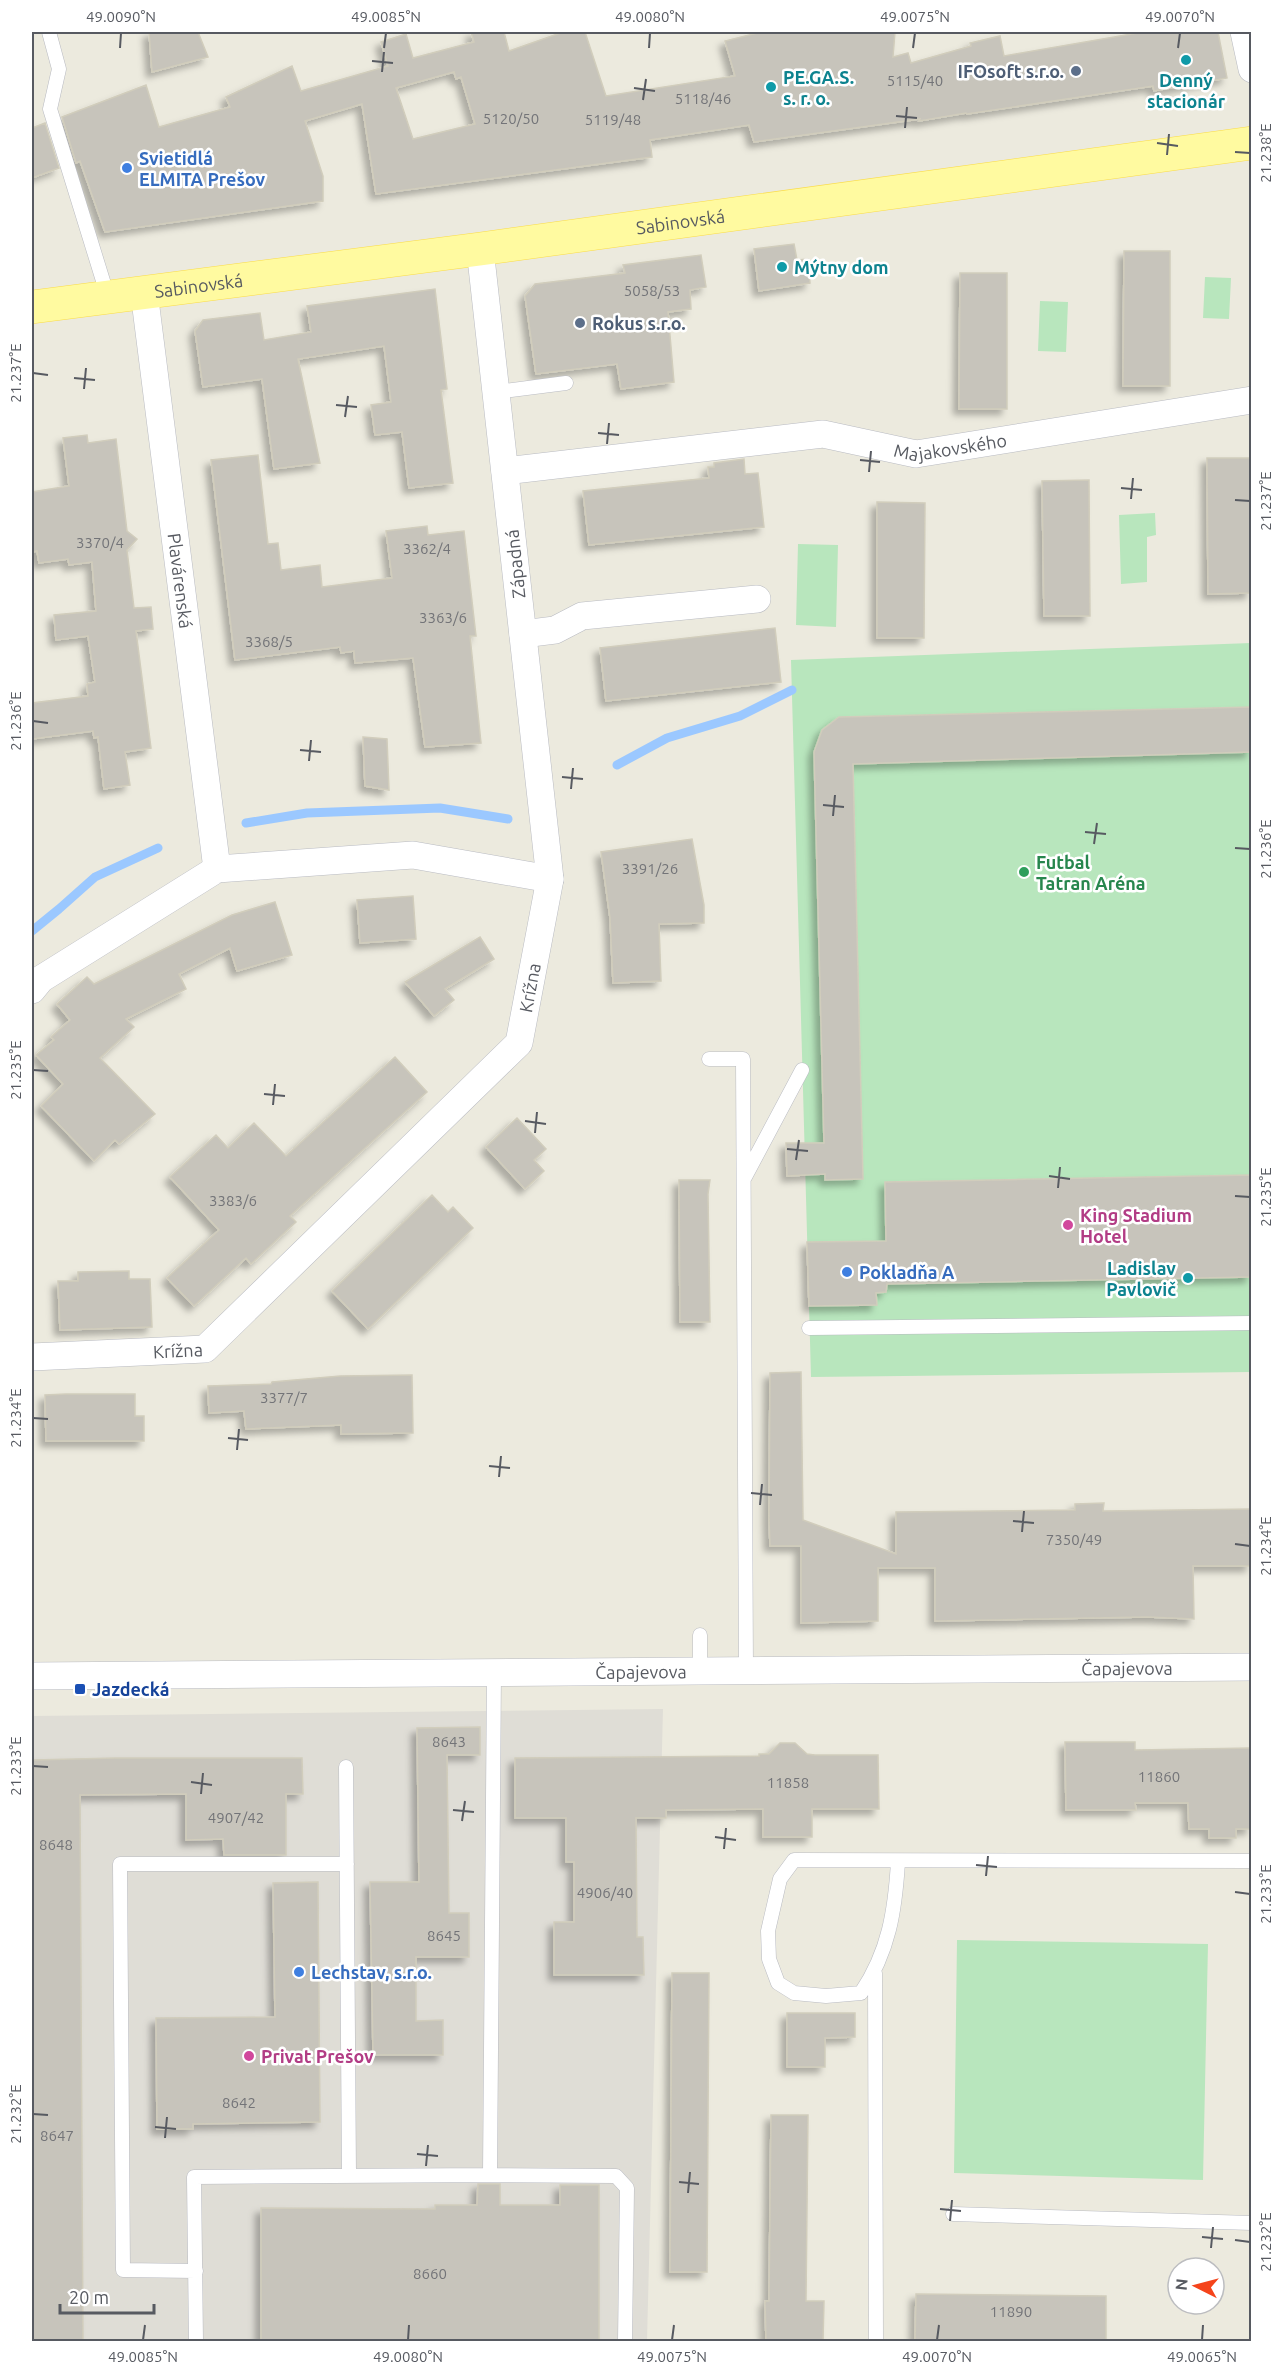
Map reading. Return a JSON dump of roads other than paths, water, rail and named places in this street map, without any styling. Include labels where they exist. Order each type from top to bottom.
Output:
[{"type":"main road","name":"Sabinovská","points":[[32,307],[480,249],[1251,143]]},
{"type":"street","points":[[1244,32],[1251,69]]},
{"type":"street","name":"Západná","points":[[480,249],[550,879]]},
{"type":"street","name":"Plavárenská","points":[[144,292],[217,869]]},
{"type":"street","name":"Majakovského","points":[[505,471],[823,435],[916,454],[1251,400]]},
{"type":"street","points":[[523,634],[555,630],[582,616],[757,599]]},
{"type":"street","points":[[32,990],[41,979],[42,972],[217,869],[413,855],[550,879]]},
{"type":"street","name":"Krížna","points":[[32,1358],[205,1349],[519,1043],[550,879]]},
{"type":"street","name":"Čapajevova","points":[[32,1676],[1251,1667]]},
{"type":"lane","points":[[49,32],[59,69],[50,109],[108,297]]},
{"type":"lane","points":[[496,392],[566,383]]},
{"type":"lane","points":[[709,1059],[743,1059],[746,1670]]},
{"type":"lane","points":[[744,1181],[802,1070]]},
{"type":"lane","points":[[809,1328],[1251,1323]]},
{"type":"lane","points":[[700,1635],[700,1671]]},
{"type":"lane","points":[[490,2175],[494,1672]]},
{"type":"lane","points":[[346,1767],[349,2176]]},
{"type":"lane","points":[[898,1862],[895,1903],[888,1940],[875,1973],[861,1993],[826,1996],[794,1993],[778,1983],[769,1959],[768,1931],[780,1879],[794,1860],[1251,1861]]},
{"type":"lane","points":[[196,2271],[123,2270],[120,1864],[347,1864]]},
{"type":"lane","points":[[875,1973],[876,2342]]},
{"type":"lane","points":[[196,2342],[194,2177],[490,2175],[616,2176],[627,2188],[625,2342]]},
{"type":"lane","points":[[953,2214],[1251,2223]]},
{"type":"waterway","points":[[617,765],[667,738],[740,716],[792,690]]},
{"type":"waterway","points":[[246,823],[307,813],[440,808],[508,819]]},
{"type":"waterway","points":[[32,931],[95,877],[158,848]]},
{"type":"place","name":"Denný stacionár","points":[[1186,60]]},
{"type":"place","name":"IFOsoft s.r.o.","points":[[1076,71]]},
{"type":"place","name":"PE.GA.S. s. r. o.","points":[[771,87]]},
{"type":"place","name":"Svietidlá ELMITA Prešov","points":[[127,168]]},
{"type":"place","name":"Mýtny dom","points":[[782,267]]},
{"type":"place","name":"Rokus s.r.o.","points":[[580,323]]},
{"type":"place","name":"Futbal Tatran Aréna","points":[[1024,872]]},
{"type":"place","name":"King Stadium Hotel","points":[[1068,1225]]},
{"type":"place","name":"Pokladňa A","points":[[847,1272]]},
{"type":"place","name":"Ladislav Pavlovič","points":[[1188,1278]]},
{"type":"place","name":"Jazdecká","points":[[80,1689]]},
{"type":"place","name":"Lechstav, s.r.o.","points":[[299,1972]]},
{"type":"place","name":"Privat Prešov","points":[[249,2056]]}]
